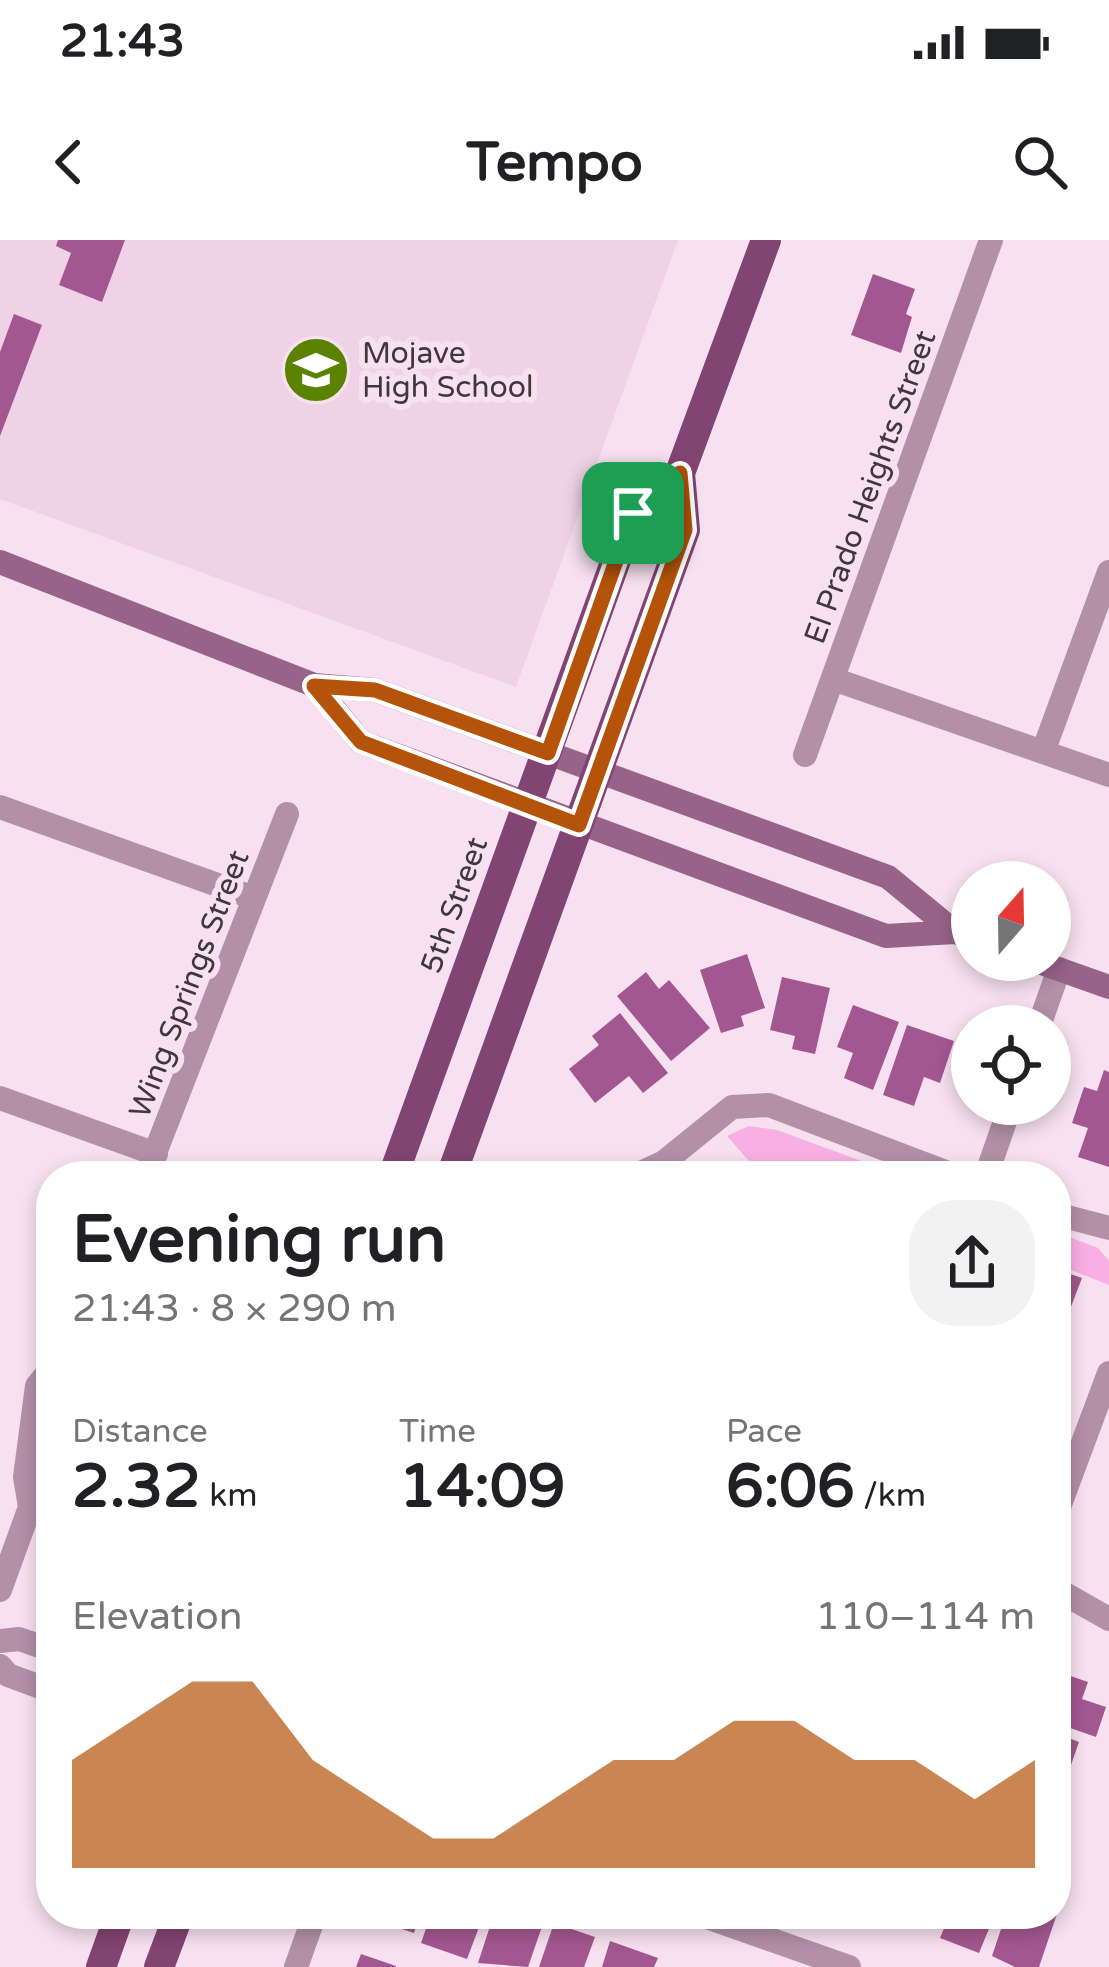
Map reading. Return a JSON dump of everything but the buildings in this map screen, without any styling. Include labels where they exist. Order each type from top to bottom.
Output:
[{"type":"main road","name":"5th Street","points":[[456,1161],[685,530],[680,473],[766,240]]},
{"type":"main road","name":"5th Street","points":[[399,1161],[633,513],[680,473]]},
{"type":"main road","points":[[101,1967],[115,1929]]},
{"type":"main road","points":[[159,1967],[173,1929]]},
{"type":"street","name":"El Prado Heights Street","points":[[805,755],[991,240]]},
{"type":"street","points":[[0,562],[314,686],[375,690],[888,877],[951,925]]},
{"type":"street","points":[[1043,752],[1109,572]]},
{"type":"street","points":[[832,679],[1109,775]]},
{"type":"street","points":[[314,686],[361,742],[886,936],[951,935]]},
{"type":"street","points":[[0,807],[254,898]]},
{"type":"street","name":"Wing Springs Street","points":[[153,1161],[287,814]]},
{"type":"street","points":[[1071,973],[1109,987]]},
{"type":"street","points":[[0,1098],[142,1161]]},
{"type":"street","points":[[665,1161],[732,1108],[769,1106],[916,1161]]},
{"type":"street","points":[[991,1161],[1004,1125]]},
{"type":"street","points":[[1071,1218],[1109,1228]]},
{"type":"street","points":[[1071,1475],[1109,1373]]},
{"type":"street","points":[[0,1590],[30,1507],[25,1477],[36,1394]]},
{"type":"street","points":[[1071,1597],[1109,1619]]},
{"type":"street","points":[[0,1641],[19,1639],[36,1645]]},
{"type":"street","points":[[0,1666],[8,1676],[36,1686]]},
{"type":"street","points":[[296,1967],[310,1929]]},
{"type":"street","points":[[741,1929],[849,1967]]},
{"type":"shaded area","name":"Mojave High School","points":[[0,240],[678,240],[516,687],[0,499]]},
{"type":"shaded area","points":[[749,1126],[777,1130],[861,1161],[749,1161],[727,1136]]},
{"type":"shaded area","points":[[1071,1238],[1098,1248],[1109,1261],[1109,1285],[1071,1270]]},
{"type":"place","name":"Mojave High School","points":[[316,370]]},
{"type":"route","points":[[680,473],[685,530],[579,825],[361,742],[314,686],[375,690],[548,753],[633,513],[680,473]]}]
